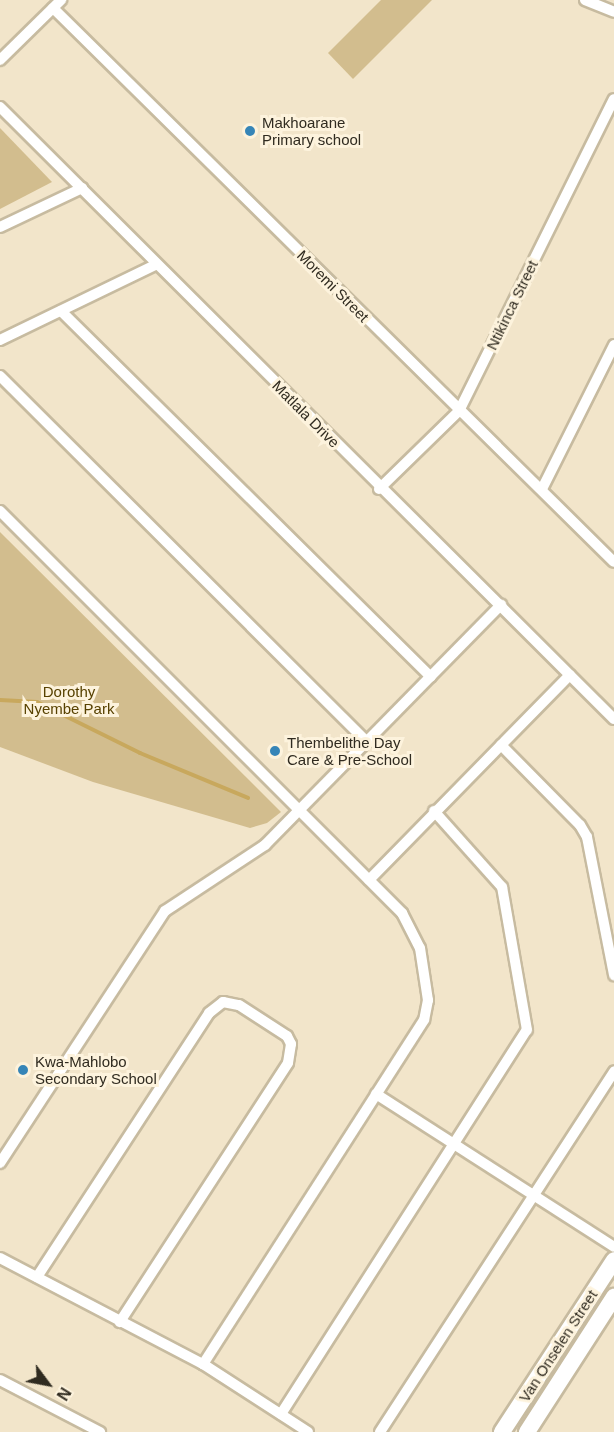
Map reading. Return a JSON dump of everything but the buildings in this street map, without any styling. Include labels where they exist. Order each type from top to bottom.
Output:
[{"type":"main road","name":"Van Onselen Street","points":[[502,1432],[614,1260]]},
{"type":"main road","name":"Van Onselen Street","points":[[527,1432],[614,1297]]},
{"type":"street","points":[[585,0],[614,12]]},
{"type":"street","points":[[0,60],[57,4]]},
{"type":"street","name":"Moremi Street","points":[[57,4],[459,411],[542,489],[614,562]]},
{"type":"street","name":"Ntikinca Street","points":[[379,489],[459,411],[614,99]]},
{"type":"street","name":"Matlala Drive","points":[[0,107],[379,489],[501,605],[614,719]]},
{"type":"street","points":[[0,227],[82,188]]},
{"type":"street","points":[[0,340],[157,264]]},
{"type":"street","points":[[62,311],[431,677]]},
{"type":"street","points":[[542,489],[614,345]]},
{"type":"street","points":[[0,376],[367,742]]},
{"type":"street","points":[[0,511],[369,880],[412,928],[428,1000],[424,1020],[203,1364]]},
{"type":"street","points":[[0,1163],[165,910],[249,859],[501,605]]},
{"type":"street","points":[[369,880],[434,811],[570,675]]},
{"type":"street","points":[[501,746],[580,825],[587,837],[614,975]]},
{"type":"street","points":[[281,1414],[519,1048],[527,1019],[502,886],[434,811]]},
{"type":"street","points":[[38,1277],[209,1013],[223,1002],[239,1005],[287,1036],[291,1044],[288,1063],[120,1322]]},
{"type":"street","points":[[380,1432],[614,1071]]},
{"type":"street","points":[[376,1094],[534,1193],[614,1247]]},
{"type":"street","points":[[0,1258],[203,1364],[308,1432]]},
{"type":"street","points":[[0,1380],[100,1432]]},
{"type":"green space","points":[[381,0],[432,0],[353,79],[328,53]]},
{"type":"green space","points":[[0,128],[52,182],[0,209]]},
{"type":"green space","name":"Dorothy Nyembe Park","points":[[0,532],[281,812],[267,823],[250,828],[93,782],[0,747]]},
{"type":"waterway","points":[[0,700],[37,702],[140,753],[248,798]]},
{"type":"place","name":"Makhoarane Primary school","points":[[250,131]]},
{"type":"place","name":"Thembelithe Day Care & Pre-School","points":[[275,751]]},
{"type":"place","name":"Kwa-Mahlobo Secondary School","points":[[23,1070]]}]
